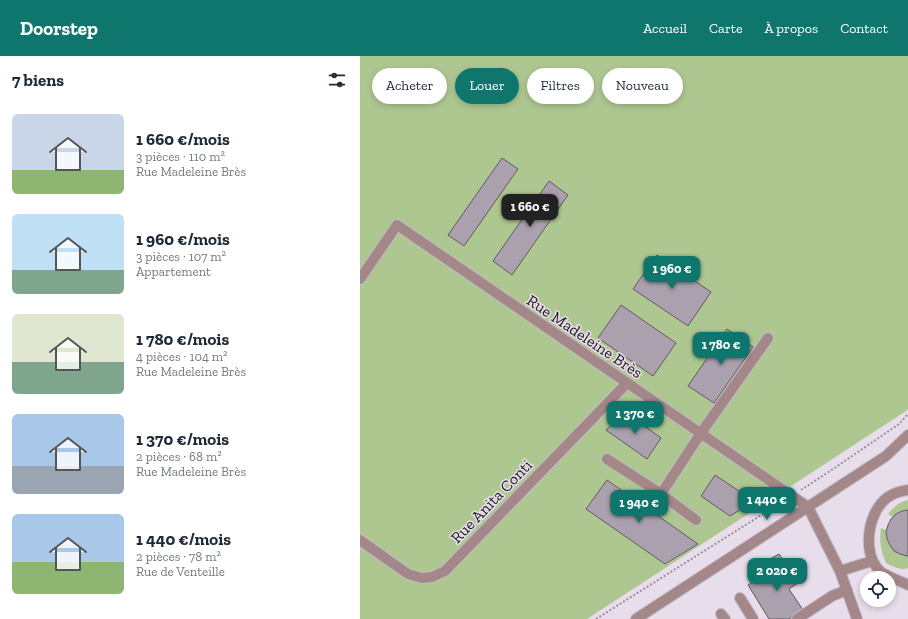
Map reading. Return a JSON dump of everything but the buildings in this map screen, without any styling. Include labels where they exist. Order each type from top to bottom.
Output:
[{"type":"street","name":"Rue Madeleine Brès","points":[[360,279],[397,225],[808,507]]},
{"type":"street","points":[[661,494],[701,433],[768,338]]},
{"type":"street","name":"Rue Anita Conti","points":[[360,540],[408,574],[422,578],[432,577],[445,570],[627,383]]},
{"type":"street","points":[[636,619],[886,456],[908,435]]},
{"type":"street","points":[[607,459],[661,494],[696,520]]},
{"type":"street","points":[[908,490],[900,491],[887,497],[879,507],[872,521],[868,535],[869,551],[872,561],[879,571],[908,585]]},
{"type":"street","points":[[808,507],[840,572],[857,619]]},
{"type":"street","points":[[840,572],[872,561]]},
{"type":"street","points":[[797,619],[832,596],[847,590]]},
{"type":"street","points":[[740,598],[753,619]]},
{"type":"path","points":[[596,619],[830,471],[899,424],[908,414]]},
{"type":"green space","points":[[360,56],[908,56],[908,409],[587,619],[360,619]]},
{"type":"green space","points":[[908,500],[908,510],[900,512],[893,517],[888,514],[897,505]]},
{"type":"green space","points":[[881,528],[886,530],[887,540],[892,548],[903,555],[908,556],[908,568],[899,569],[886,563],[881,546]]}]
